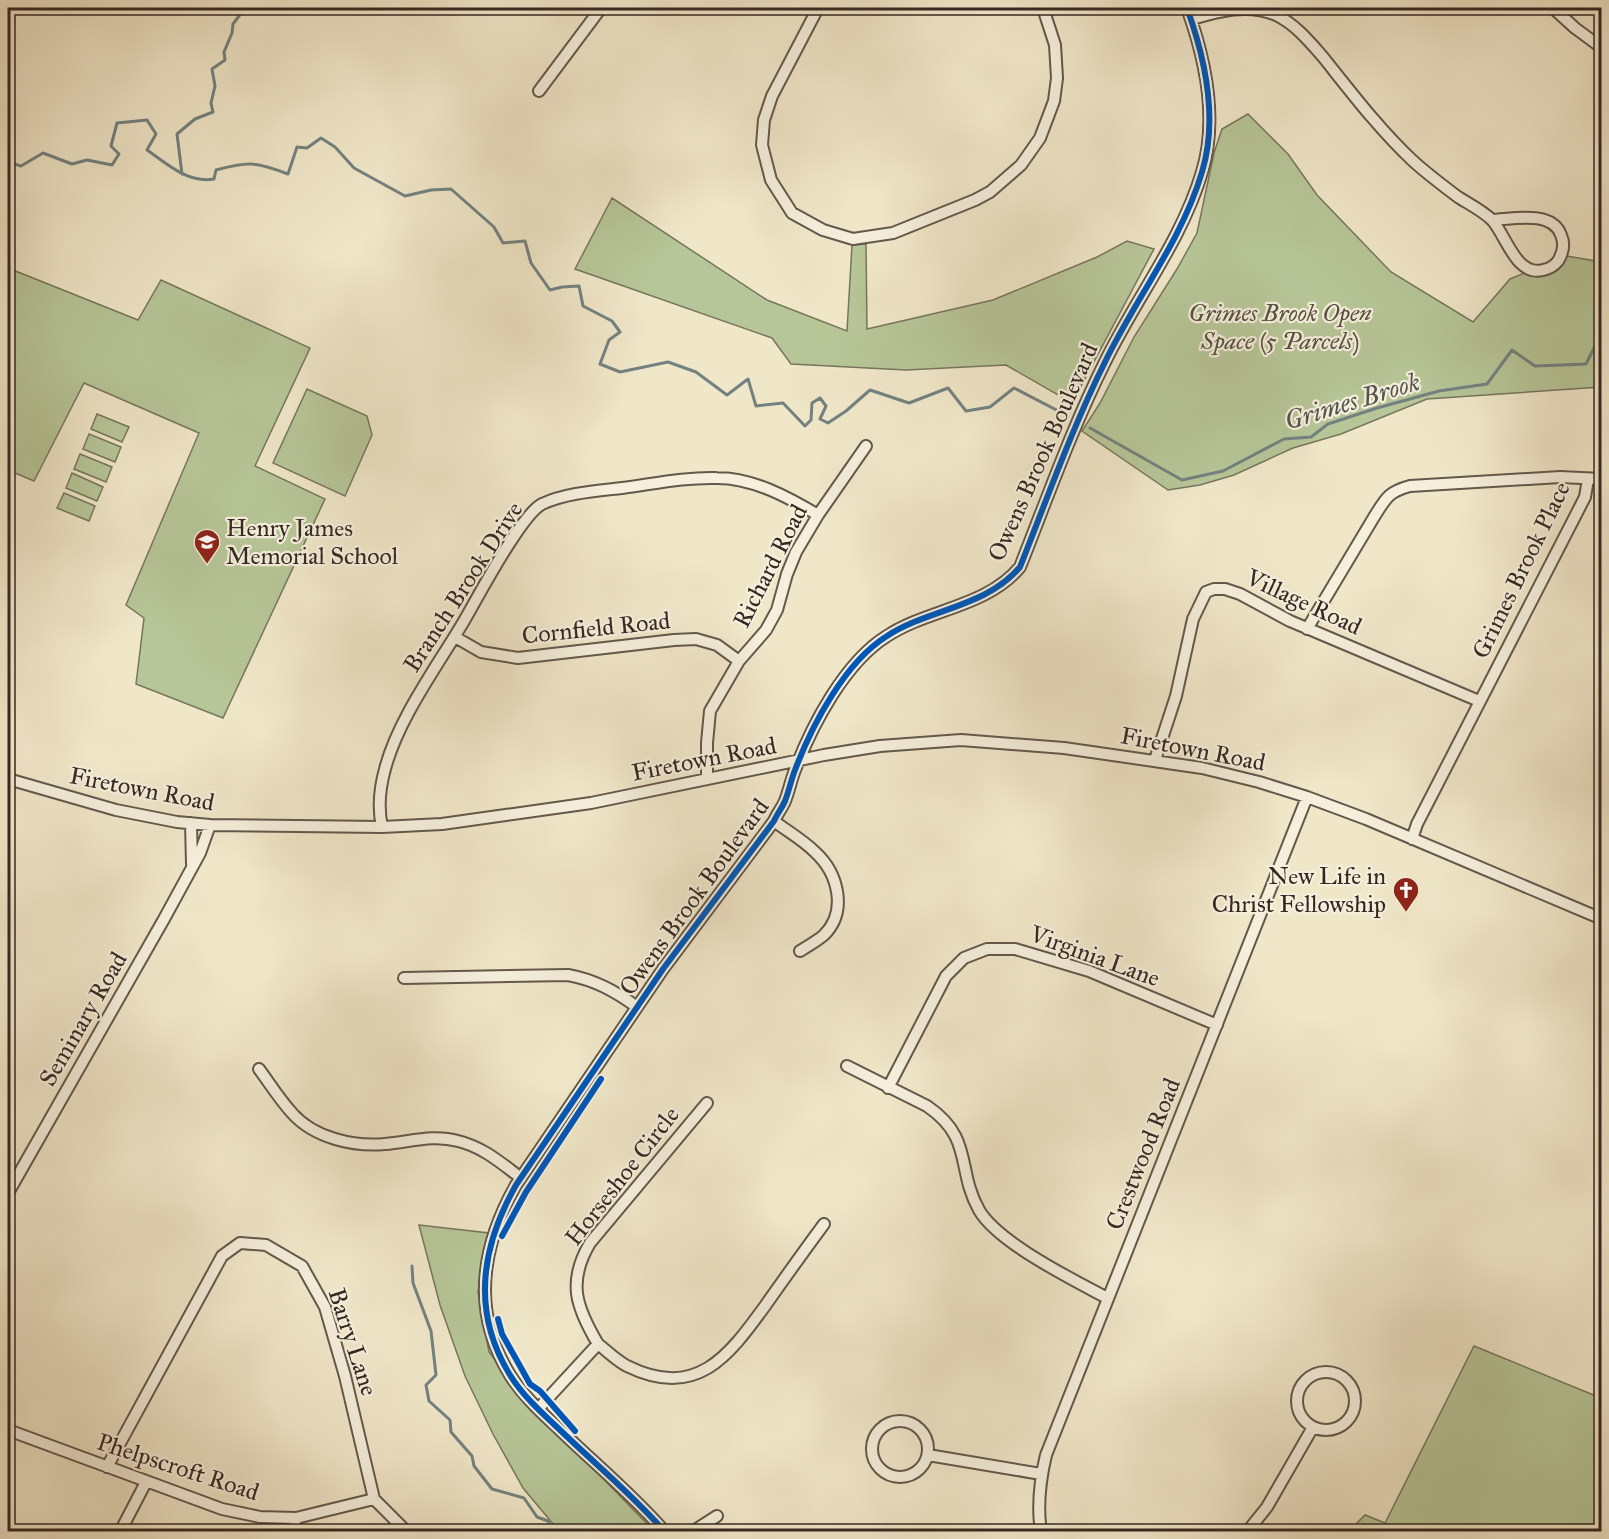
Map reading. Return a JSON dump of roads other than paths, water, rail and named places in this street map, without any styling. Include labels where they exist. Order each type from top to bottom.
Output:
[{"type":"street","points":[[539,91],[601,8]]},
{"type":"street","points":[[818,8],[772,96],[764,120],[762,145],[771,180],[792,213],[823,230],[853,239],[893,233],[975,200],[990,192],[1021,165],[1048,123],[1054,100],[1057,78],[1055,45],[1043,8]]},
{"type":"street","name":"Owens Brook Boulevard","points":[[665,1532],[538,1409],[511,1377],[498,1351],[489,1323],[484,1292],[486,1264],[493,1234],[503,1208],[521,1178],[637,1007],[710,904],[774,821],[785,801],[798,761],[839,684],[857,662],[885,637],[909,624],[975,599],[1011,579],[1020,567],[1093,386],[1113,345],[1185,218],[1202,172],[1208,142],[1205,68],[1188,8]]},
{"type":"street","points":[[1553,8],[1602,48]]},
{"type":"street","points":[[1192,19],[1221,11],[1255,9],[1291,24],[1311,43],[1412,160],[1492,220],[1520,262],[1538,272],[1550,269],[1557,262],[1563,250],[1563,239],[1560,231],[1552,223],[1541,218],[1492,220]]},
{"type":"street","name":"Richard Road","points":[[707,778],[710,711],[739,661],[766,630],[777,610],[796,552],[818,515],[866,446]]},
{"type":"street","name":"Branch Brook Drive","points":[[382,827],[380,816],[385,769],[416,699],[525,521],[540,505],[561,498],[687,479],[719,477],[755,484],[794,500],[818,515]]},
{"type":"street","name":"Grimes Brook Place","points":[[1307,628],[1384,500],[1394,490],[1410,486],[1560,477],[1588,479],[1585,497],[1479,701],[1417,824],[1412,839]]},
{"type":"street","points":[[1588,479],[1602,479]]},
{"type":"street","name":"Village Road","points":[[1155,760],[1176,696],[1193,619],[1206,592],[1214,589],[1225,589],[1240,594],[1307,628],[1479,701]]},
{"type":"street","name":"Cornfield Road","points":[[454,637],[481,652],[518,658],[696,639],[717,645],[739,661]]},
{"type":"street","name":"Firetown Road","points":[[8,779],[116,810],[191,823],[382,827],[442,824],[591,803],[824,754],[880,746],[961,740],[1064,748],[1155,760],[1213,771],[1307,797],[1602,919]]},
{"type":"street","name":"Crestwood Road","points":[[1041,1532],[1039,1500],[1041,1474],[1046,1455],[1307,797]]},
{"type":"street","points":[[774,821],[815,852],[826,865],[838,894],[838,909],[825,935],[800,951]]},
{"type":"street","name":"Seminary Road","points":[[191,823],[192,864]]},
{"type":"street","name":"Seminary Road","points":[[8,1192],[200,853],[210,825]]},
{"type":"street","name":"Virginia Lane","points":[[888,1088],[939,985],[964,958],[987,949],[1015,949],[1089,971],[1217,1025]]},
{"type":"street","points":[[404,978],[568,975],[606,986],[637,1007]]},
{"type":"street","points":[[847,1066],[927,1106],[947,1123],[958,1141],[978,1209],[994,1228],[1056,1271],[1107,1298]]},
{"type":"street","points":[[259,1069],[293,1115],[322,1134],[340,1141],[370,1145],[427,1137],[456,1140],[472,1145],[490,1155],[521,1178]]},
{"type":"street","name":"Horseshoe Circle","points":[[707,1103],[611,1217],[582,1256],[575,1286],[578,1304],[598,1344],[625,1366],[665,1379],[684,1377],[715,1365],[730,1352],[824,1224]]},
{"type":"street","name":"Barry Lane","points":[[107,1467],[222,1256],[240,1244],[266,1245],[302,1266],[325,1307],[345,1376],[374,1499]]},
{"type":"street","points":[[538,1409],[598,1344]]},
{"type":"street","points":[[1321,1372],[1340,1375],[1354,1390],[1356,1400],[1350,1419],[1333,1430],[1323,1431],[1313,1427],[1299,1412],[1298,1392],[1311,1376],[1321,1372]]},
{"type":"street","points":[[904,1420],[913,1423],[926,1436],[929,1445],[928,1455],[925,1464],[911,1476],[892,1477],[877,1466],[872,1448],[874,1439],[885,1425],[904,1420]]},
{"type":"street","points":[[1247,1532],[1267,1507],[1313,1427]]},
{"type":"street","name":"Phelpscroft Road","points":[[8,1430],[222,1509],[260,1517],[296,1518],[374,1499]]},
{"type":"street","points":[[928,1455],[1041,1474]]},
{"type":"street","points":[[120,1532],[146,1482]]},
{"type":"street","points":[[374,1499],[407,1532]]},
{"type":"street","points":[[693,1532],[717,1516]]},
{"type":"street","points":[[293,1532],[296,1518]]},
{"type":"waterway","points":[[182,174],[177,134],[195,119],[213,112],[211,103],[215,86],[212,69],[225,60],[224,52],[232,33],[233,24],[245,8]]},
{"type":"waterway","name":"Grimes Brook","points":[[8,162],[21,166],[43,153],[72,164],[87,160],[112,165],[119,154],[111,146],[117,123],[147,120],[156,134],[147,150],[186,175],[204,180],[214,179],[216,170],[245,164],[260,165],[288,174],[297,147],[307,148],[321,138],[335,147],[354,168],[405,196],[431,190],[451,189],[494,227],[503,243],[525,241],[531,263],[550,290],[579,286],[583,306],[612,321],[620,332],[609,340],[600,364],[620,372],[668,362],[696,372],[727,395],[748,379],[756,406],[783,403],[805,426],[811,420],[812,403],[820,398],[826,406],[820,419],[828,423],[870,390],[909,403],[948,388],[966,411],[990,407],[1014,388],[1068,416]]},
{"type":"waterway","name":"Grimes Brook","points":[[1090,428],[1182,480],[1223,471],[1284,439],[1311,437],[1328,424],[1377,408],[1439,391],[1487,384],[1512,350],[1535,366],[1586,364],[1602,332]]},
{"type":"waterway","points":[[412,1266],[413,1283],[431,1331],[436,1375],[426,1385],[429,1401],[450,1420],[451,1432],[472,1456],[474,1466],[492,1489],[524,1498],[537,1517],[548,1521],[553,1532]]},
{"type":"place","name":"Henry James Memorial School","points":[[207,565]]},
{"type":"place","name":"New Life in Christ Fellowship","points":[[1406,913]]},
{"type":"park label","name":"Grimes Brook Open Space (5 Parcels)","points":[[1280,327]]}]
